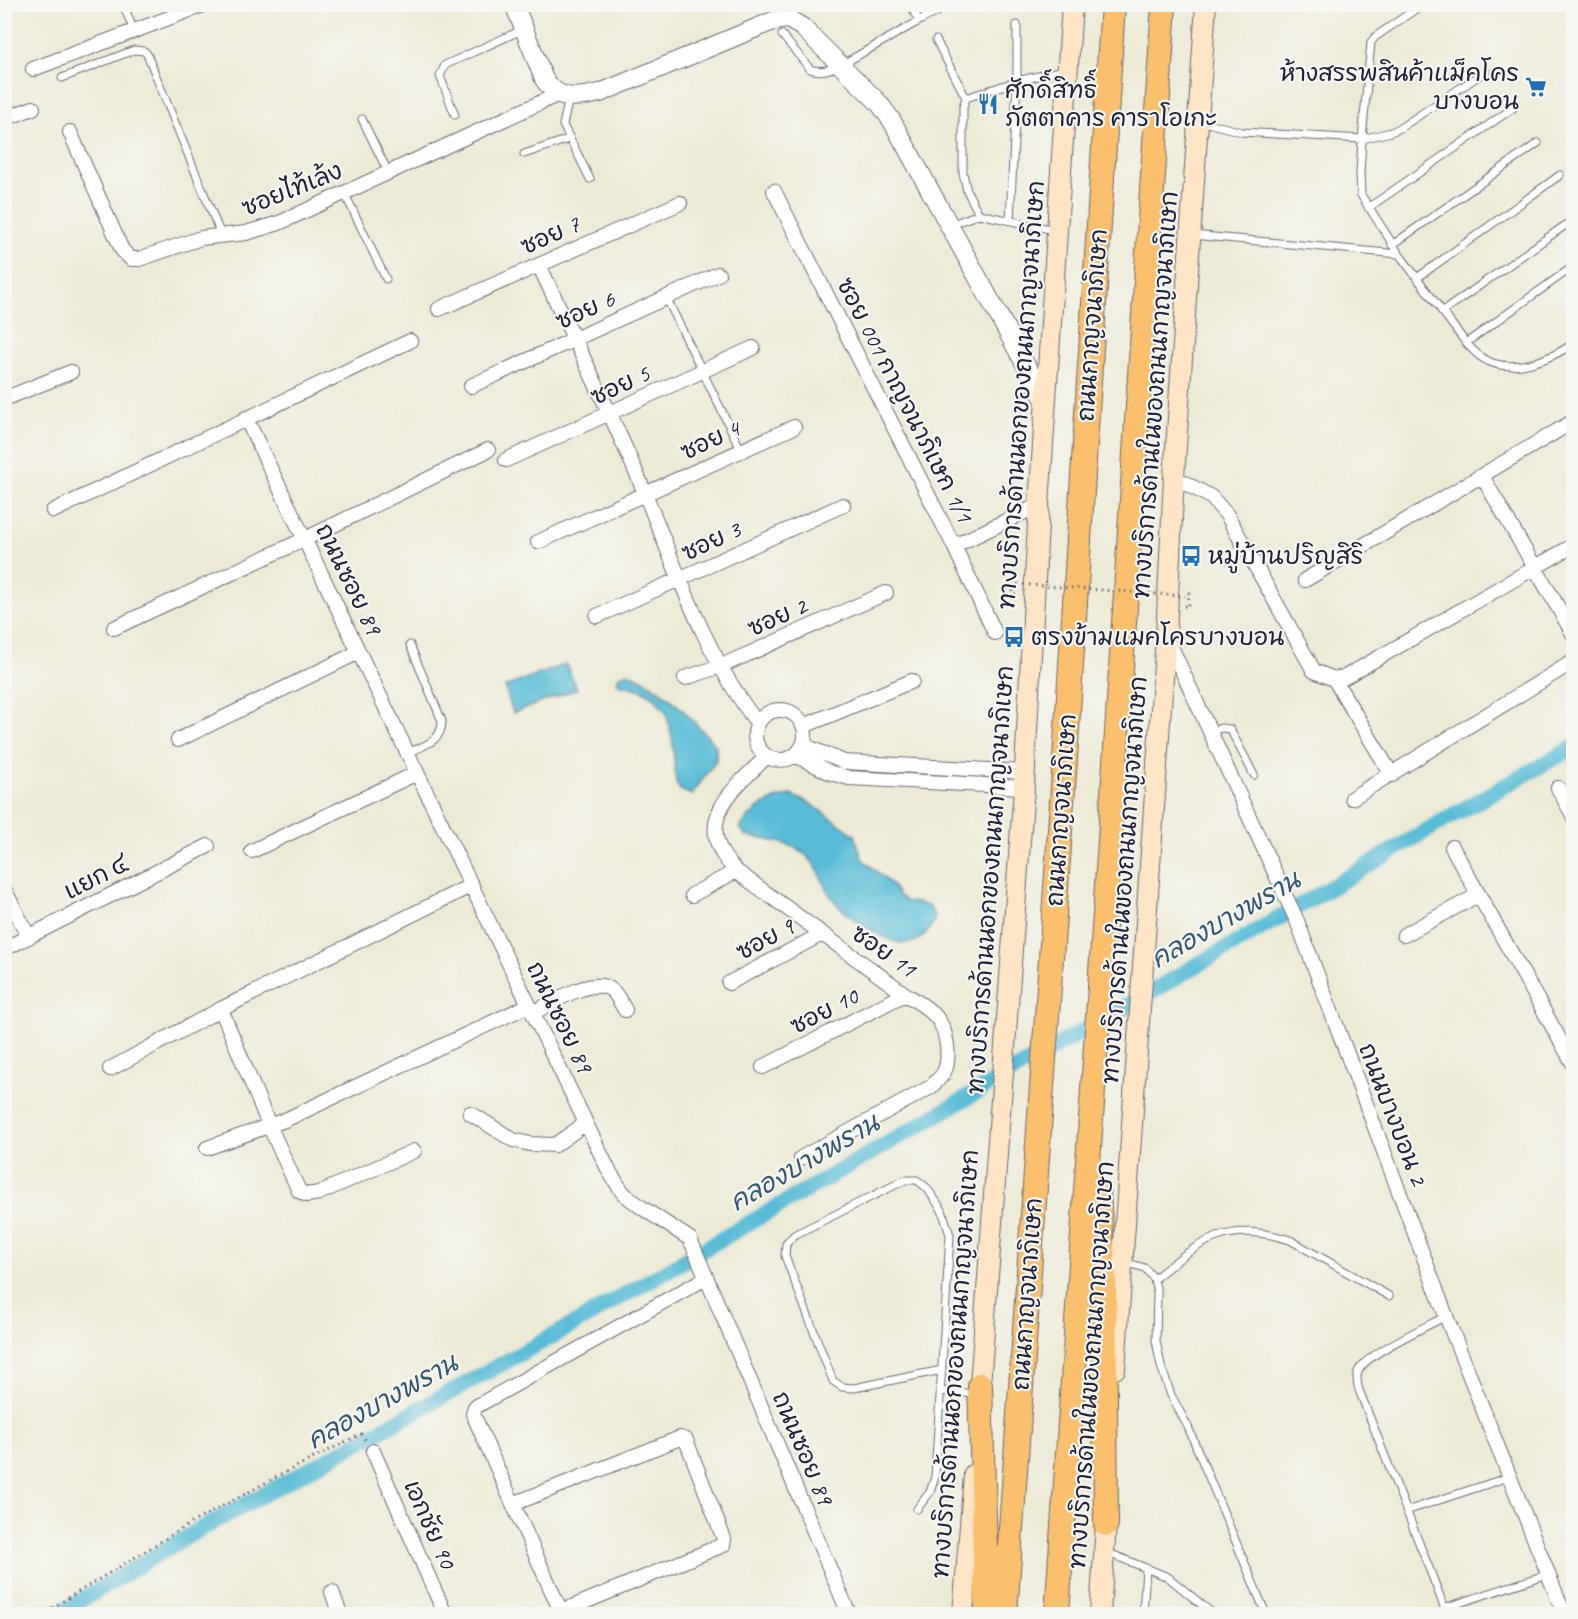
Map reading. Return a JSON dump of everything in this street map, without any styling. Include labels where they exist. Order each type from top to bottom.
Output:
[{"type":"highway","name":"ถนนกาญจนาภิเษก","points":[[1005,1614],[1064,770],[1113,4]]},
{"type":"highway","name":"ถนนกาญจนาภิเษก","points":[[1057,1614],[1164,4]]},
{"type":"highway","points":[[1091,1107],[1104,1280],[1106,1524]]},
{"type":"highway","points":[[980,1390],[987,1614]]},
{"type":"main road","name":"ทางบริการด้านนอกของถนนกาญจนาภิเษก","points":[[956,1612],[980,1390],[1024,780],[1072,4]]},
{"type":"main road","name":"ทางบริการด้านในของถนนกาญจนาภิเษก","points":[[1100,1614],[1121,1261],[1134,1106],[1166,635],[1174,477],[1206,4]]},
{"type":"street","points":[[33,69],[134,31],[182,9],[206,4]]},
{"type":"street","points":[[514,4],[549,87],[564,95],[577,98],[600,93],[773,21],[786,19],[802,27],[879,104],[892,121],[1046,402]]},
{"type":"street","name":"ซอยไท้เล้ง","points":[[70,132],[127,256],[131,259],[139,259],[201,238],[246,233],[279,223],[388,172],[564,95]]},
{"type":"street","points":[[4,119],[33,108]]},
{"type":"street","name":"ซอย 001 กาญจนาภิเษก 1/1","points":[[774,191],[954,546],[1040,505]]},
{"type":"street","name":"ซอย 7","points":[[439,309],[680,202]]},
{"type":"street","points":[[539,266],[646,495],[678,580],[738,699],[758,724]]},
{"type":"street","name":"ซอย 6","points":[[471,386],[718,274]]},
{"type":"street","points":[[53,511],[410,341]]},
{"type":"street","name":"ซอย 5","points":[[506,460],[610,415],[753,348]]},
{"type":"street","points":[[4,399],[71,372]]},
{"type":"street","name":"ถนนซอย 89","points":[[246,418],[609,1171],[623,1193],[690,1239],[849,1614]]},
{"type":"street","points":[[1305,580],[1574,421]]},
{"type":"street","name":"ซอย 4","points":[[538,542],[794,427]]},
{"type":"street","points":[[114,628],[305,540],[488,450]]},
{"type":"street","points":[[1482,476],[1574,635]]},
{"type":"street","points":[[1174,477],[1211,497],[1227,515],[1314,671],[1334,679],[1345,677],[1574,545]]},
{"type":"street","name":"ซอย 3","points":[[597,616],[843,505]]},
{"type":"street","points":[[954,546],[995,633]]},
{"type":"street","name":"ซอย 2","points":[[685,678],[721,666],[886,593]]},
{"type":"street","name":"ถนนบางบอน 2","points":[[1166,635],[1287,896],[1446,1316],[1564,1614]]},
{"type":"street","points":[[178,740],[359,652]]},
{"type":"street","points":[[1352,798],[1574,661]]},
{"type":"street","points":[[1334,679],[1392,775]]},
{"type":"street","points":[[804,726],[912,681]]},
{"type":"street","points":[[785,710],[794,714],[804,726],[805,739],[799,750],[781,759],[767,756],[757,745],[755,731],[758,724],[769,712],[785,710]]},
{"type":"street","points":[[799,750],[831,773],[849,778],[1024,780]]},
{"type":"street","name":"ซอย 11","points":[[767,756],[723,801],[716,817],[716,834],[721,852],[736,871],[905,994],[928,1008],[939,1019],[945,1040],[947,1061],[943,1074],[931,1087],[801,1158]]},
{"type":"street","points":[[252,851],[417,773]]},
{"type":"street","points":[[1558,788],[1574,817]]},
{"type":"street","name":"แยก ๔","points":[[4,949],[208,846]]},
{"type":"street","points":[[1452,847],[1574,1065]]},
{"type":"street","points":[[692,895],[736,871]]},
{"type":"street","points":[[110,1069],[221,1009],[472,885]]},
{"type":"street","points":[[4,890],[29,937]]},
{"type":"street","points":[[1404,935],[1478,896]]},
{"type":"street","name":"ซอย 9","points":[[729,983],[822,934]]},
{"type":"street","points":[[207,1148],[285,1120],[567,995],[594,987],[607,987],[626,1010]]},
{"type":"street","name":"ซอย 10","points":[[764,1067],[905,994]]},
{"type":"street","points":[[221,1009],[299,1191],[307,1195],[320,1193],[414,1150]]},
{"type":"street","points":[[470,1113],[513,1140],[530,1144],[555,1145],[586,1123]]},
{"type":"street","points":[[513,1504],[680,1437],[686,1440],[724,1539],[723,1545],[561,1613],[473,1414],[475,1407],[706,1276]]},
{"type":"street","name":"เอกชัย 90","points":[[373,1451],[445,1614]]},
{"type":"street","points":[[332,1592],[340,1614]]},
{"type":"lane","points":[[123,4],[134,31]]},
{"type":"lane","points":[[910,4],[919,21]]},
{"type":"lane","points":[[786,19],[810,69],[816,71],[841,65],[953,4]]},
{"type":"lane","points":[[1423,4],[1372,39],[1362,139],[1360,189],[1362,198],[1416,278],[1466,343],[1485,360],[1516,365],[1547,358],[1574,343]]},
{"type":"lane","points":[[1010,219],[1017,81],[1017,25]]},
{"type":"lane","points":[[455,115],[440,76],[445,65],[524,29]]},
{"type":"lane","points":[[936,40],[966,98],[963,107],[963,173],[967,191],[979,214]]},
{"type":"lane","points":[[62,78],[134,50],[144,51],[221,235]]},
{"type":"lane","points":[[966,98],[1017,81],[1067,69]]},
{"type":"lane","points":[[1198,120],[1242,132],[1362,139],[1401,128],[1486,71]]},
{"type":"lane","points":[[564,95],[564,130],[590,179]]},
{"type":"lane","points":[[1368,208],[1514,108]]},
{"type":"lane","points":[[362,119],[388,172]]},
{"type":"lane","points":[[524,154],[569,139]]},
{"type":"lane","points":[[1392,244],[1538,143]]},
{"type":"lane","points":[[1416,278],[1560,174]]},
{"type":"lane","points":[[344,192],[386,279]]},
{"type":"lane","points":[[950,225],[979,214],[1057,231]]},
{"type":"lane","points":[[1442,312],[1574,219]]},
{"type":"lane","points":[[1191,235],[1399,254]]},
{"type":"lane","points":[[1466,343],[1574,266]]},
{"type":"lane","points":[[666,297],[741,450]]},
{"type":"lane","points":[[408,753],[437,739],[442,730],[442,721],[410,645]]},
{"type":"lane","points":[[1209,732],[1221,728],[1230,729],[1254,776]]},
{"type":"lane","points":[[917,1509],[930,1492],[935,1477],[942,1370],[950,1234],[942,1210],[927,1188],[917,1180],[905,1180],[794,1235],[786,1244],[785,1256],[833,1381],[842,1387],[854,1388],[942,1370]]},
{"type":"lane","points":[[1154,1279],[1188,1250],[1221,1235],[1243,1231],[1272,1234],[1290,1240],[1389,1296]]},
{"type":"lane","points":[[1121,1261],[1145,1268],[1154,1279],[1157,1292],[1156,1341],[1161,1366],[1171,1395],[1188,1427],[1266,1614]]},
{"type":"lane","points":[[1446,1316],[1383,1350],[1360,1368],[1357,1377],[1359,1390],[1445,1611],[1548,1574]]},
{"type":"lane","points":[[940,1391],[980,1390]]},
{"type":"lane","points":[[1406,1511],[1509,1477]]},
{"type":"lane","points":[[1104,1551],[1174,1581],[1213,1614]]},
{"type":"lane","points":[[1143,1614],[1146,1568]]},
{"type":"path","points":[[1013,581],[1013,595],[1016,596],[1017,584],[1185,596]]},
{"type":"path","points":[[42,1614],[193,1522],[361,1434]]},
{"type":"path","points":[[956,1612],[1017,1614]]},
{"type":"water","points":[[566,664],[577,689],[513,713],[505,687]]},
{"type":"water","points":[[627,672],[665,694],[716,746],[716,760],[692,795],[680,790],[676,783],[672,737],[666,712],[653,696],[639,689],[618,684],[618,677]]},
{"type":"water","points":[[790,795],[808,802],[855,835],[862,859],[891,884],[898,895],[907,902],[930,907],[935,918],[921,938],[904,943],[874,932],[851,917],[836,903],[814,864],[804,853],[789,845],[746,836],[740,828],[750,816],[768,802]]},
{"type":"waterway","name":"คลองบางพราน","points":[[58,1614],[190,1535],[562,1331],[1574,747]]},
{"type":"place","name":"ห้างสรรพสินค้าแม็คโคร บางบอน","points":[[1536,87]]},
{"type":"place","name":"ศักดิ์สิทธิ์ ภัตตาคาร คาราโอเกะ","points":[[988,104]]},
{"type":"place","name":"หมู่บ้านปริญสิริ","points":[[1191,556]]},
{"type":"place","name":"ตรงข้ามแมคโครบางบอน","points":[[1014,637]]}]
